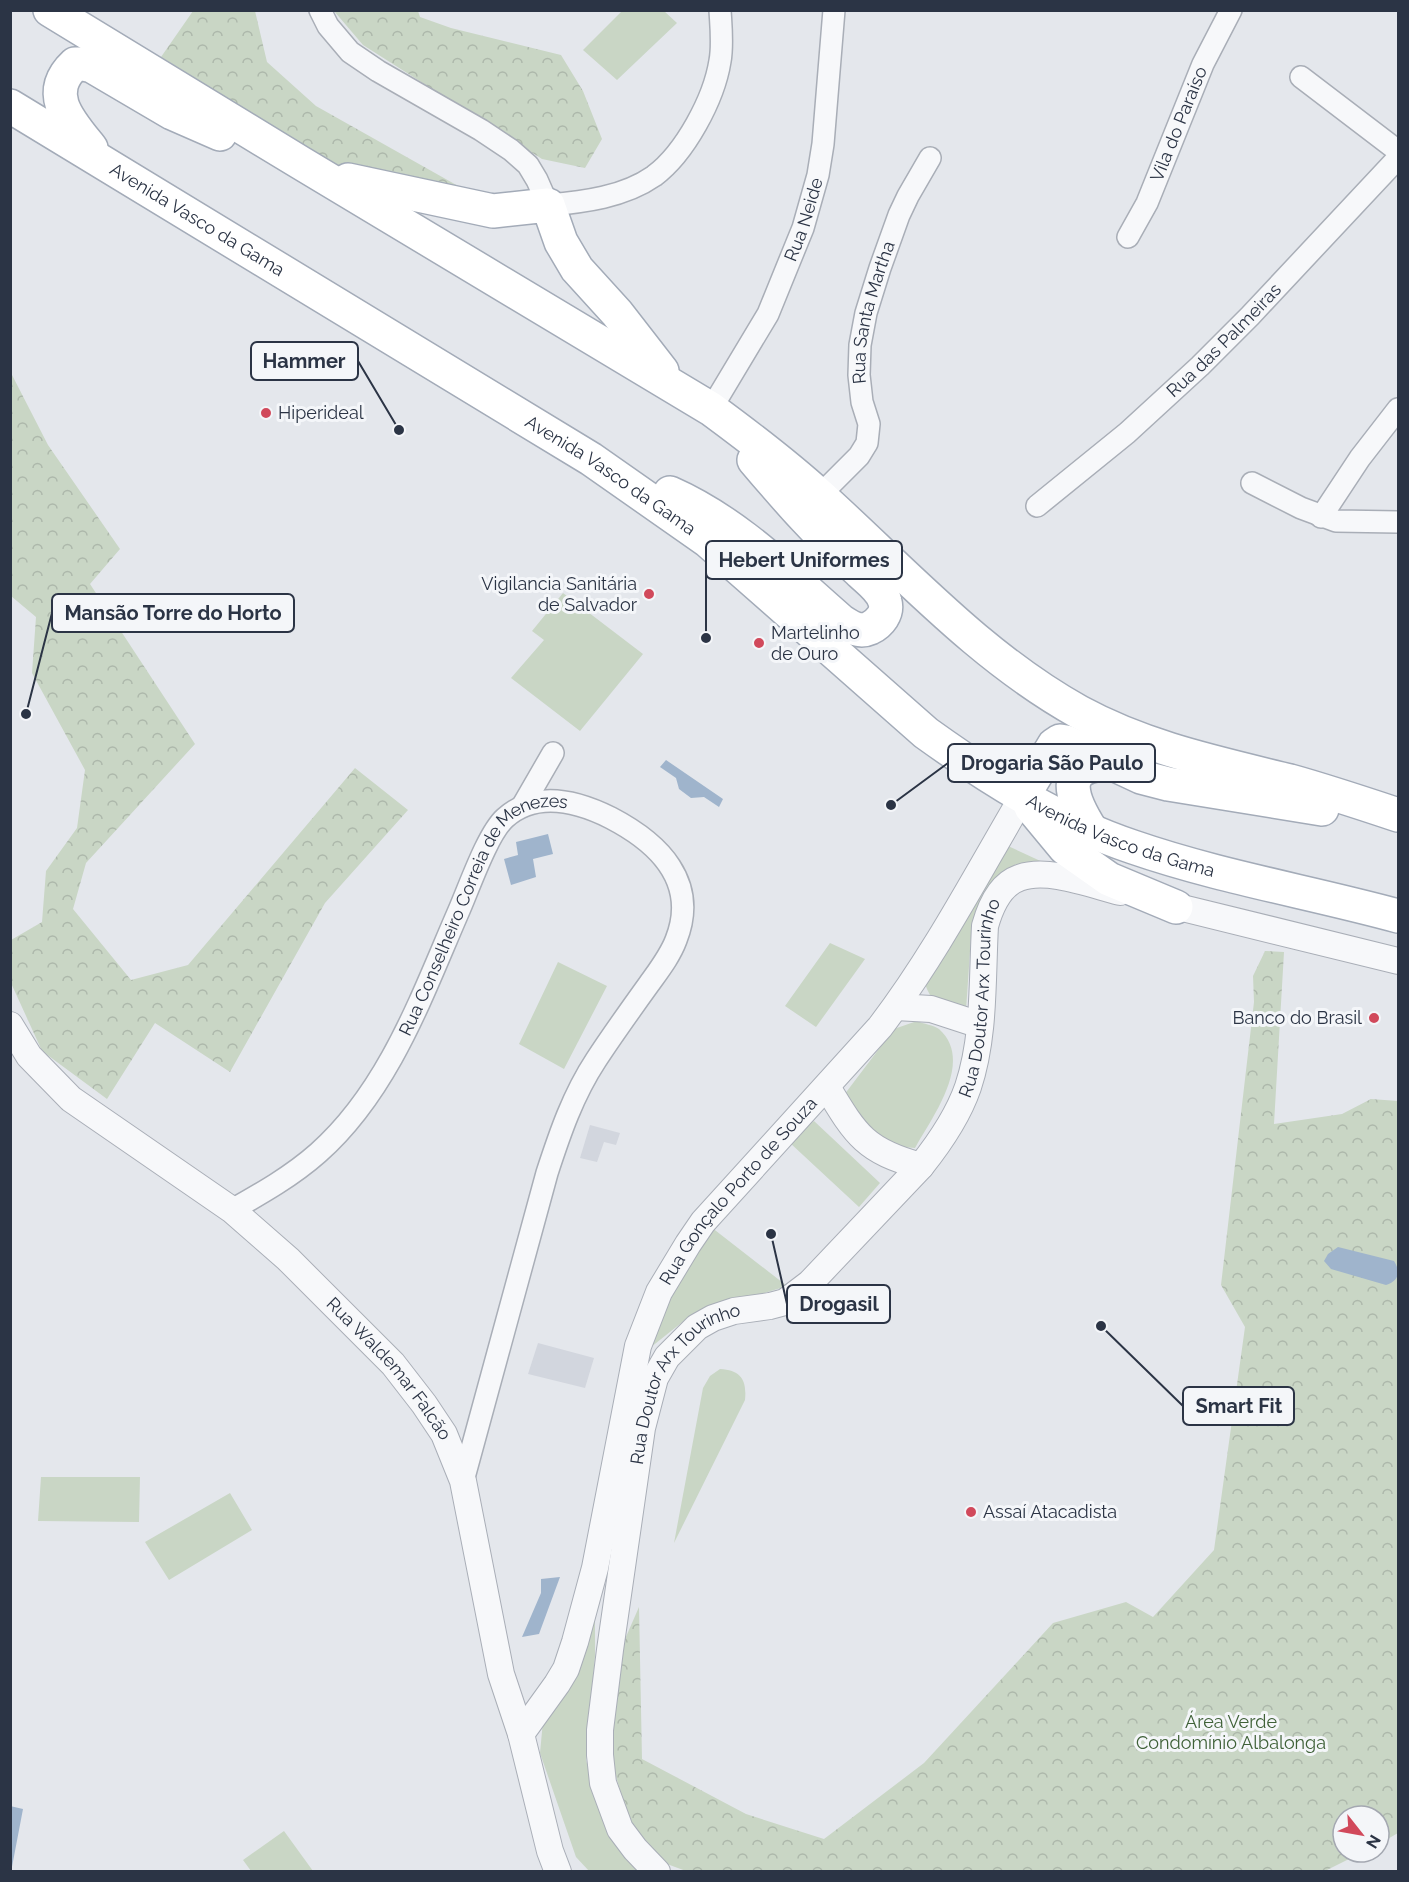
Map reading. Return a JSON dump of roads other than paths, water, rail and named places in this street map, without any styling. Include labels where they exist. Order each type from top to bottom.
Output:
[{"type":"main road","points":[[51,10],[711,409],[765,449],[819,495],[967,633],[1025,677],[1079,711],[1117,731],[1159,747],[1300,784],[1398,814]]},
{"type":"main road","points":[[101,161],[61,106],[60,91],[64,78],[75,64],[92,66],[172,113],[308,167],[382,189],[493,211],[548,205],[561,243],[577,269],[617,313],[672,385]]},
{"type":"main road","name":"Avenida Vasco da Gama","points":[[10,106],[591,459],[708,541],[926,733],[963,760],[1023,796],[1131,847],[1398,916]]},
{"type":"main road","points":[[591,459],[690,502],[714,516],[754,545],[841,621],[851,627],[866,630],[874,626],[885,612],[886,605],[883,596],[798,512],[711,409]]},
{"type":"main road","points":[[1176,907],[1109,879],[1065,848],[1023,796],[1054,745],[1060,741],[1082,748],[1141,777],[1168,784],[1398,820]]},
{"type":"main road","points":[[1091,830],[1075,802],[1074,784],[1080,771],[1087,765],[1111,764]]},
{"type":"main road","points":[[1349,903],[1398,938]]},
{"type":"street","points":[[320,10],[328,26],[350,52],[511,150],[528,165],[548,205],[582,202],[625,190],[654,176],[677,153],[713,91],[721,60],[720,10]]},
{"type":"street","name":"Rua Neide","points":[[711,409],[768,314],[803,228],[818,175],[823,144],[834,10]]},
{"type":"street","name":"Vila do Paraíso","points":[[1128,237],[1147,203],[1203,64],[1231,10]]},
{"type":"street","points":[[1301,77],[1398,151]]},
{"type":"street","name":"Rua Santa Martha","points":[[819,495],[859,456],[867,443],[869,424],[862,402],[859,375],[860,345],[866,313],[899,215],[930,158]]},
{"type":"street","name":"Rua das Palmeiras","points":[[1037,506],[1126,433],[1200,366],[1398,158]]},
{"type":"street","points":[[1320,517],[1360,458],[1398,410]]},
{"type":"street","points":[[1252,483],[1320,517],[1336,521],[1398,522]]},
{"type":"street","points":[[524,806],[553,753]]},
{"type":"street","name":"Rua Gonçalo Porto de Souza","points":[[521,1734],[566,1669],[575,1642],[595,1568],[638,1346],[659,1292],[687,1244],[703,1222],[827,1087],[896,1007],[921,969],[1023,796]]},
{"type":"street","name":"Rua Conselheiro Correia de Menezes","points":[[232,1210],[276,1184],[319,1152],[358,1110],[378,1083],[423,994],[488,844],[504,819],[524,806],[546,800],[566,802],[594,810],[622,824],[647,841],[674,870],[683,904],[676,940],[578,1089],[563,1123],[547,1173],[463,1481]]},
{"type":"street","name":"Rua Doutor Arx Tourinho","points":[[657,1872],[620,1829],[603,1783],[600,1755],[600,1730],[608,1662],[639,1452],[648,1399],[655,1378],[667,1357],[697,1327],[713,1318],[734,1311],[785,1302],[810,1283],[921,1166],[952,1124],[969,1085],[980,1025],[985,926],[996,898],[1004,888],[1019,878],[1049,875],[1398,961]]},
{"type":"street","points":[[896,1007],[931,1009],[980,1025]]},
{"type":"street","name":"Rua Waldemar Falcão","points":[[10,1025],[29,1056],[71,1099],[232,1210],[295,1266],[393,1364],[444,1434],[463,1481],[501,1674],[521,1734],[554,1861],[571,1872]]},
{"type":"street","points":[[827,1087],[850,1125],[877,1150],[921,1166]]},
{"type":"street","name":"Rua Gonçalo Porto de Souza","points":[[508,1696],[539,1692],[552,1681],[575,1642]]},
{"type":"water","points":[[666,760],[723,799],[719,807],[704,797],[691,798],[679,789],[676,778],[660,767]]},
{"type":"water","points":[[548,834],[553,854],[533,859],[536,877],[511,885],[504,859],[518,855],[516,842]]},
{"type":"water","points":[[1338,1247],[1394,1261],[1398,1269],[1398,1276],[1386,1285],[1331,1269],[1324,1261],[1328,1254]]},
{"type":"water","points":[[560,1577],[539,1634],[522,1637],[541,1593],[541,1579]]},
{"type":"water","points":[[10,1806],[23,1809],[11,1872],[10,1871]]},
{"type":"place","name":"Hiperideal","points":[[266,413]]},
{"type":"place","name":"Hammer","points":[[399,430]]},
{"type":"place","name":"Vigilancia Sanitária de Salvador","points":[[649,594]]},
{"type":"place","name":"Hebert Uniformes","points":[[706,638]]},
{"type":"place","name":"Martelinho de Ouro","points":[[759,643]]},
{"type":"place","name":"Mansão Torre do Horto","points":[[26,714]]},
{"type":"place","name":"Drogaria São Paulo","points":[[891,805]]},
{"type":"place","name":"Banco do Brasil","points":[[1374,1018]]},
{"type":"place","name":"Drogasil","points":[[771,1234]]},
{"type":"place","name":"Smart Fit","points":[[1101,1326]]},
{"type":"place","name":"Assaí Atacadista","points":[[971,1512]]},
{"type":"park label","name":"Área Verde Condomínio Albalonga","points":[[1231,1732]]}]
